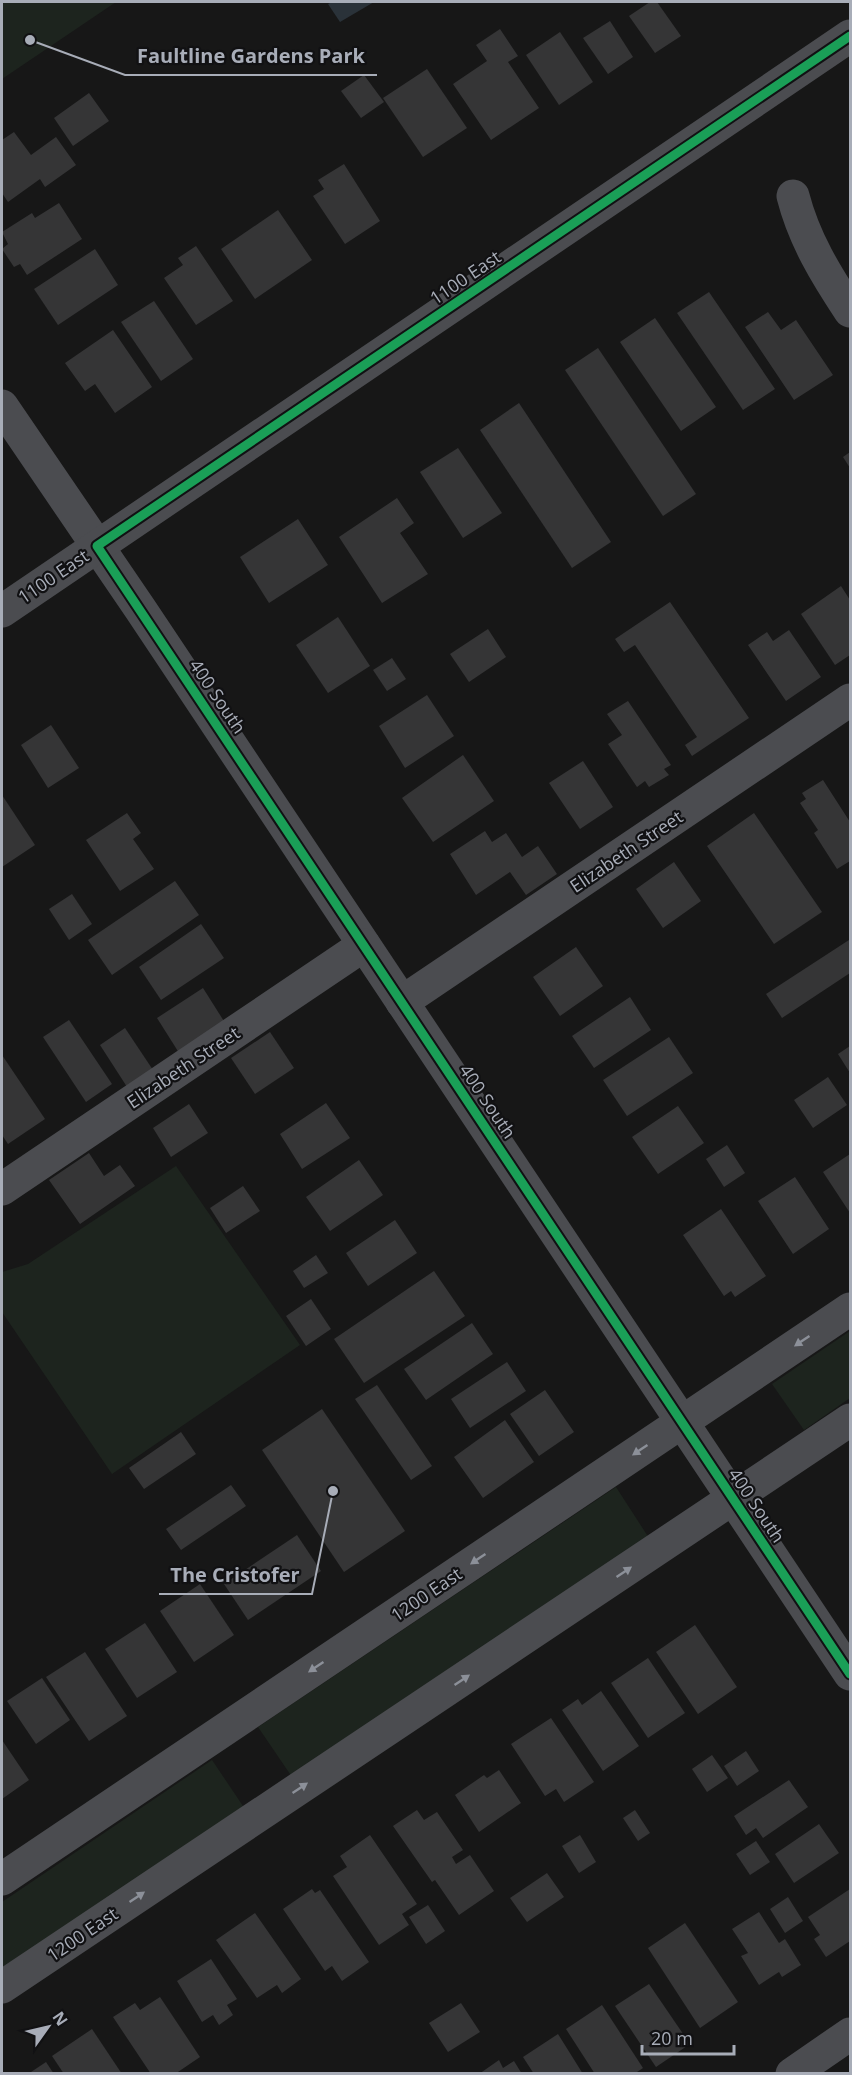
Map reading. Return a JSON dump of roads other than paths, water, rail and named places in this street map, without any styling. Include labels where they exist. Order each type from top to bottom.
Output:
[{"type":"street","name":"1100 East","points":[[2,611],[850,36]]},
{"type":"street","points":[[793,196],[799,222],[826,274],[850,311]]},
{"type":"street","name":"400 South","points":[[2,406],[850,1674]]},
{"type":"street","name":"Elizabeth Street","points":[[402,1002],[850,700]]},
{"type":"street","name":"Elizabeth Street","points":[[2,1189],[364,945]]},
{"type":"street","name":"1200 East","points":[[2,1879],[850,1309]]},
{"type":"street","name":"1200 East","points":[[2,1988],[850,1420]]},
{"type":"street","points":[[792,2073],[850,2034]]},
{"type":"place","name":"Faultline Gardens Park","points":[[30,40]]},
{"type":"place","name":"The Cristofer","points":[[333,1491]]}]
